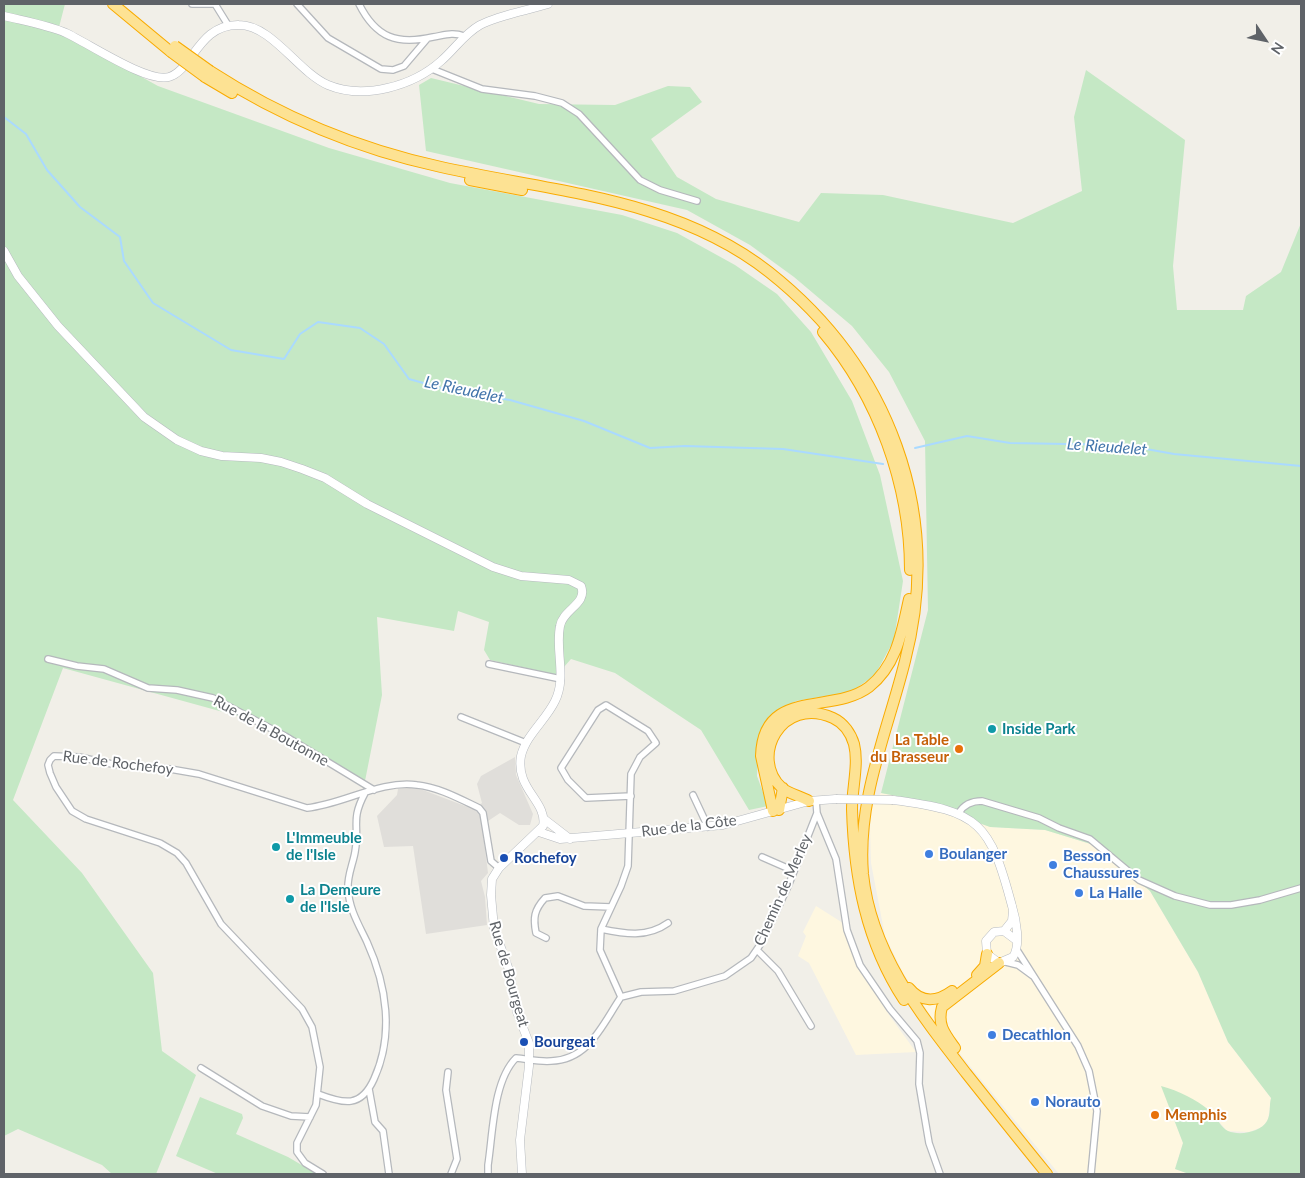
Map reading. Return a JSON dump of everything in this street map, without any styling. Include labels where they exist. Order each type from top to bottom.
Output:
[{"type":"highway","points":[[113,4],[208,74],[267,113],[344,145],[431,171],[652,217],[709,241],[749,264],[790,297],[811,318],[844,360],[869,402],[889,450],[904,505],[910,556],[909,599],[900,658],[868,770],[863,796],[859,843],[864,901],[871,927],[890,973],[914,1012]]},
{"type":"highway","points":[[123,4],[173,49]]},
{"type":"highway","points":[[208,74],[299,121],[369,147],[437,166],[632,205],[683,222],[718,238],[767,271],[802,301],[843,345],[870,387],[894,438],[908,485],[915,526],[916,578],[906,658],[871,772],[863,823],[864,876],[869,905],[888,959],[929,1025],[1047,1174]]},
{"type":"highway","points":[[776,810],[761,756],[768,728],[775,719],[789,709],[837,699],[868,688],[888,667],[894,655],[909,599]]},
{"type":"highway","points":[[813,801],[783,788],[775,778],[769,753],[775,735],[781,725],[796,715],[818,713],[836,719],[847,729],[854,746],[856,755],[852,795],[853,832],[860,893],[870,933],[885,969],[904,1000],[1041,1174]]},
{"type":"highway","points":[[776,810],[783,788]]},
{"type":"highway","points":[[888,959],[913,993],[920,998],[931,1000],[949,994],[979,973],[985,966],[987,954]]},
{"type":"highway","points":[[989,1102],[980,1085],[940,1028],[940,1015],[942,1007],[950,999],[1003,962]]},
{"type":"street","points":[[192,4],[215,4],[228,25]]},
{"type":"street","points":[[297,4],[328,38],[381,69],[393,70],[404,66],[427,39]]},
{"type":"street","points":[[359,4],[371,23],[382,34],[395,40],[427,39],[455,33],[464,36]]},
{"type":"street","points":[[4,16],[64,32],[143,73],[157,78],[168,77],[178,73],[205,38],[228,25],[252,27],[328,84],[348,90],[373,90],[393,86],[432,69],[464,36],[480,25],[530,6],[548,4]]},
{"type":"street","points":[[432,69],[482,89],[535,96],[562,103],[579,114],[640,180],[660,190],[697,200]]},
{"type":"street","points":[[4,251],[18,276],[58,326],[144,417],[177,440],[201,451],[222,456],[261,458],[302,468],[325,478],[367,504],[508,573],[576,582],[583,592],[578,603],[561,620],[559,633],[561,679],[555,701],[526,743],[521,755],[520,771],[524,783],[542,811],[544,819],[539,832],[499,868]]},
{"type":"street","name":"Rue de la Boutonne","points":[[48,659],[77,666],[104,669],[148,688],[177,690],[213,698],[285,736],[374,790]]},
{"type":"street","points":[[490,664],[561,679]]},
{"type":"street","points":[[488,1174],[501,1082],[510,1064],[516,1058],[564,1060],[585,1050],[621,997],[600,950],[601,929],[628,866],[630,834],[631,796],[631,774],[640,757],[656,743],[648,731],[606,705],[598,710],[561,768],[568,780],[586,798],[631,796]]},
{"type":"street","points":[[461,717],[526,743]]},
{"type":"street","name":"Rue de Rochefoy","points":[[318,1094],[320,1067],[312,1027],[302,1008],[215,917],[186,862],[177,852],[160,843],[86,819],[72,811],[56,787],[48,765],[50,760],[54,756],[62,755],[112,764],[170,769],[199,774],[307,808],[321,807],[374,790],[400,784],[418,785],[479,808],[484,813],[491,861],[499,868]]},
{"type":"street","points":[[323,1174],[305,1163],[297,1152],[298,1143],[318,1094],[341,1103],[364,1096],[369,1089],[384,1054],[387,1033],[386,1009],[377,974],[368,944],[355,920],[348,891],[357,836],[354,820],[356,809],[365,793]]},
{"type":"street","points":[[693,795],[708,827]]},
{"type":"street","name":"Rue de la Côte","points":[[539,832],[560,840],[708,827],[723,825],[813,801],[836,799],[893,800],[922,804],[959,813]]},
{"type":"street","name":"Chemin de Merley","points":[[621,997],[641,992],[674,991],[725,976],[744,964],[757,950],[794,871],[817,813],[813,801]]},
{"type":"street","points":[[1091,1174],[1097,1111],[1091,1076],[1078,1046],[1032,976],[1029,966],[1017,950],[1018,922],[1003,870],[994,848],[986,836],[959,813],[966,805],[974,801],[982,801],[1040,818],[1059,828],[1090,839],[1139,880],[1154,888],[1210,905],[1231,905],[1260,900],[1301,888]]},
{"type":"street","points":[[817,813],[836,859],[847,930],[860,965],[890,1009],[917,1041],[920,1052],[918,1084],[929,1143],[940,1174]]},
{"type":"street","points":[[544,819],[570,839]]},
{"type":"street","points":[[762,857],[794,871]]},
{"type":"street","name":"Rue de Bourgeat","points":[[499,868],[492,879],[492,915],[513,986],[517,1012],[529,1043],[530,1060],[521,1125],[522,1174]]},
{"type":"street","points":[[546,938],[536,933],[534,920],[536,907],[545,898],[558,896],[584,906],[611,907]]},
{"type":"street","points":[[1004,931],[1012,922],[1013,909]]},
{"type":"street","points":[[601,929],[626,934],[650,933],[668,923]]},
{"type":"street","points":[[1016,940],[1004,931],[994,932],[987,938],[985,946],[987,954],[1003,962],[1018,966],[1032,976]]},
{"type":"street","points":[[757,950],[778,971],[811,1026]]},
{"type":"street","points":[[1003,962],[1013,958],[1017,950]]},
{"type":"street","points":[[201,1068],[262,1106],[291,1116],[310,1117]]},
{"type":"street","points":[[448,1072],[446,1090],[457,1159],[451,1174]]},
{"type":"street","points":[[369,1089],[375,1122],[383,1131],[390,1174]]},
{"type":"shaded area","points":[[515,757],[516,775],[533,814],[530,825],[519,825],[500,813],[482,825],[488,873],[481,881],[485,897],[487,925],[426,934],[413,846],[384,847],[377,816],[397,795],[398,789],[410,788],[423,790],[473,809],[482,803],[477,784],[481,776]]},
{"type":"shaded area","points":[[881,793],[912,799],[990,827],[1045,830],[1094,845],[1150,891],[1198,972],[1228,1042],[1271,1098],[1268,1120],[1262,1127],[1249,1132],[1227,1131],[1211,1112],[1162,1087],[1183,1143],[1175,1169],[1189,1174],[1059,1174],[937,1026],[902,971],[885,936],[871,863],[870,828],[872,805]]},
{"type":"shaded area","points":[[816,906],[843,923],[864,972],[889,1015],[916,1052],[856,1055],[809,963],[798,956],[806,936],[803,932]]},
{"type":"green space","points":[[4,4],[65,4],[58,31],[158,86],[329,148],[450,183],[622,215],[677,233],[735,265],[777,294],[811,332],[852,401],[880,475],[903,581],[894,640],[875,675],[851,692],[796,701],[771,717],[759,740],[757,776],[768,806],[749,810],[701,730],[615,673],[571,659],[557,675],[490,660],[484,650],[489,622],[458,611],[454,631],[377,617],[382,695],[364,786],[245,718],[63,668],[13,800],[82,873],[153,973],[162,1051],[196,1075],[156,1174],[112,1174],[102,1165],[18,1129],[4,1136]]},
{"type":"green space","points":[[1086,70],[1185,140],[1173,266],[1177,310],[1243,310],[1246,296],[1281,272],[1301,223],[1301,1174],[1189,1174],[1175,1169],[1183,1143],[1161,1086],[1193,1099],[1210,1111],[1225,1129],[1238,1133],[1250,1132],[1264,1125],[1269,1115],[1271,1098],[1228,1042],[1198,972],[1150,891],[1094,845],[1045,830],[990,827],[912,799],[881,793],[928,610],[925,441],[889,372],[852,326],[794,277],[750,245],[687,210],[426,151],[419,85],[431,78],[539,104],[615,105],[668,86],[690,87],[702,102],[651,139],[677,177],[716,199],[799,222],[821,193],[883,195],[1013,223],[1082,191],[1074,117]]},
{"type":"green space","points":[[200,1097],[242,1114],[243,1118],[236,1134],[288,1157],[317,1174],[218,1174],[176,1156]]},
{"type":"waterway","name":"Le Rieudelet","points":[[4,117],[26,134],[47,170],[80,207],[120,237],[124,261],[153,303],[231,350],[284,359],[300,334],[318,322],[360,328],[384,344],[409,379],[452,391],[510,400],[584,421],[650,448],[685,446],[783,449],[883,464]]},
{"type":"waterway","name":"Le Rieudelet","points":[[915,448],[967,436],[1010,443],[1124,445],[1174,454],[1301,466]]},
{"type":"place","name":"Inside Park","points":[[992,729]]},
{"type":"place","name":"La Table du Brasseur","points":[[959,749]]},
{"type":"place","name":"L'Immeuble de l'Isle","points":[[276,847]]},
{"type":"place","name":"Boulanger","points":[[929,854]]},
{"type":"place","name":"Rochefoy","points":[[504,858]]},
{"type":"place","name":"Besson Chaussures","points":[[1053,865]]},
{"type":"place","name":"La Halle","points":[[1079,893]]},
{"type":"place","name":"La Demeure de l'Isle","points":[[290,899]]},
{"type":"place","name":"Decathlon","points":[[992,1035]]},
{"type":"place","name":"Bourgeat","points":[[524,1042]]},
{"type":"place","name":"Norauto","points":[[1035,1102]]},
{"type":"place","name":"Memphis","points":[[1155,1115]]}]
